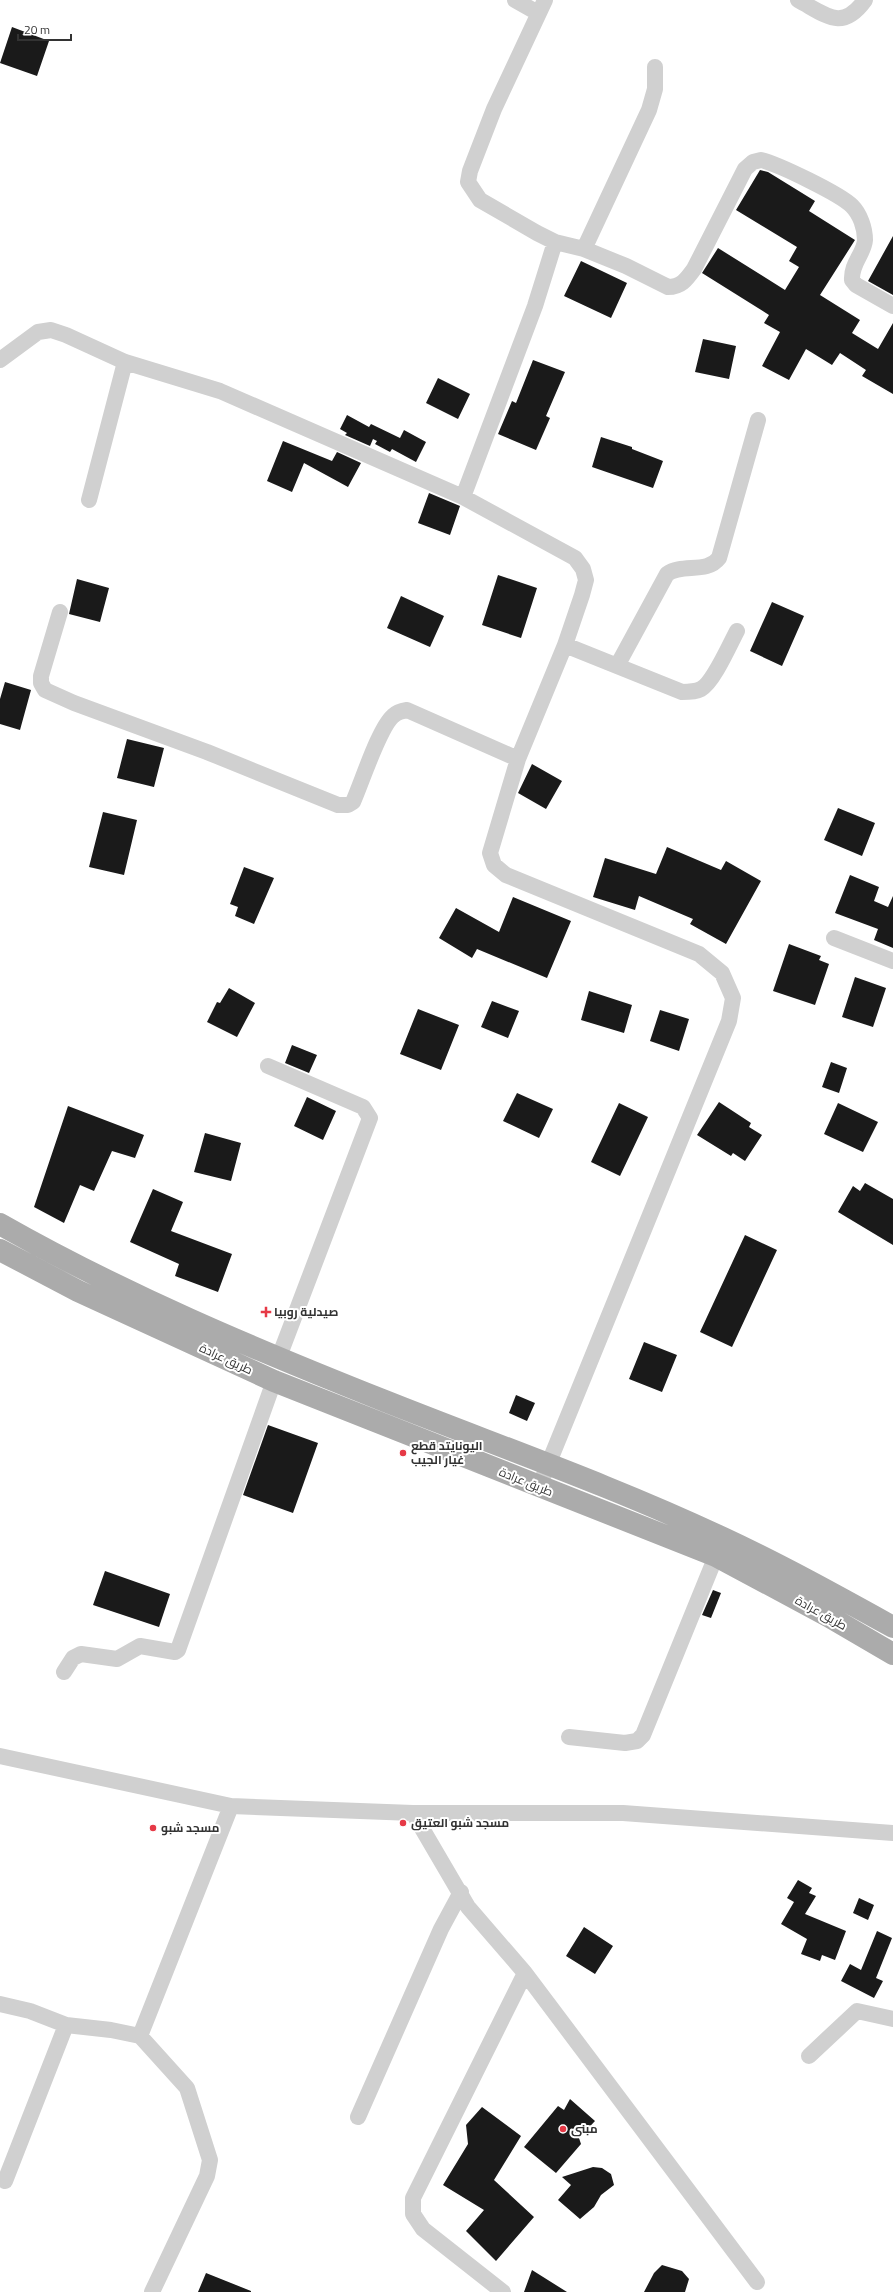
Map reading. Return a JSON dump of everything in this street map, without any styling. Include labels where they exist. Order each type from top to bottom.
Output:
[{"type":"main road","name":"طريق عرادة","points":[[0,1224],[81,1268],[221,1334],[383,1400],[547,1464],[722,1537],[836,1595],[893,1627]]},
{"type":"main road","name":"طريق عرادة","points":[[0,1250],[78,1291],[274,1381],[716,1556],[828,1616],[893,1654]]},
{"type":"street","points":[[515,0],[541,7],[494,109],[470,171],[468,182],[480,200],[555,242],[584,249],[626,266],[668,287],[681,284],[694,269],[745,169],[753,162],[761,160],[840,197],[852,206],[860,218],[864,230],[865,242],[853,266],[852,280],[856,285],[893,306]]},
{"type":"street","points":[[798,0],[834,18],[843,19],[854,14],[864,0]]},
{"type":"street","points":[[584,249],[648,110],[655,89],[655,67]]},
{"type":"street","points":[[464,497],[535,306],[555,242]]},
{"type":"street","points":[[0,360],[38,332],[51,330],[125,362],[220,392],[337,440],[464,497],[575,558],[583,568],[586,580],[565,645],[518,759],[490,853],[494,865],[506,875],[699,954],[722,973],[733,998],[729,1021],[547,1464],[539,1487]]},
{"type":"street","points":[[89,500],[125,362]]},
{"type":"street","points":[[617,666],[667,574],[674,569],[709,566],[714,564],[719,558],[758,420]]},
{"type":"street","points":[[60,612],[41,676],[41,683],[45,690],[74,703],[207,752],[338,806],[348,805],[354,802],[383,732],[391,717],[398,711],[407,710],[518,759]]},
{"type":"street","points":[[565,645],[682,692],[702,689],[708,682],[737,631]]},
{"type":"street","points":[[834,938],[893,961]]},
{"type":"street","points":[[268,1066],[364,1107],[370,1118],[279,1357]]},
{"type":"street","points":[[64,1672],[72,1658],[81,1654],[117,1658],[140,1646],[175,1652],[178,1650],[274,1381]]},
{"type":"street","points":[[569,1737],[625,1743],[637,1741],[643,1735],[716,1556]]},
{"type":"street","points":[[0,1756],[231,1806],[413,1813],[623,1813],[893,1832]]},
{"type":"street","points":[[140,2036],[231,1806]]},
{"type":"street","points":[[413,1813],[461,1892],[468,1907],[525,1973],[757,2282]]},
{"type":"street","points":[[358,2117],[441,1929],[461,1892]]},
{"type":"street","points":[[503,2292],[434,2240],[423,2229],[413,2214],[413,2198],[525,1973]]},
{"type":"street","points":[[0,2004],[30,2011],[66,2025],[111,2030],[140,2036],[188,2088],[210,2160],[207,2176],[152,2292]]},
{"type":"street","points":[[809,2056],[857,2011],[893,2019]]},
{"type":"street","points":[[5,2180],[66,2025]]},
{"type":"building","points":[[12,27],[49,41],[37,76],[0,63]]},
{"type":"building","points":[[760,170],[768,172],[815,201],[809,211],[855,240],[820,295],[860,320],[852,333],[878,349],[893,323],[893,394],[862,376],[866,370],[840,353],[832,365],[806,349],[789,380],[762,366],[780,332],[764,323],[769,315],[702,273],[718,248],[785,290],[799,267],[789,261],[797,247],[736,210]]},
{"type":"building","points":[[893,236],[893,295],[868,281]]},
{"type":"building","points":[[581,261],[627,283],[611,318],[564,296]]},
{"type":"building","points":[[703,339],[736,346],[729,379],[695,372]]},
{"type":"building","points":[[533,360],[565,372],[546,416],[550,418],[536,450],[498,434],[512,401],[516,403]]},
{"type":"building","points":[[438,378],[470,394],[458,419],[426,403]]},
{"type":"building","points":[[347,415],[369,427],[371,424],[400,438],[404,430],[426,442],[416,462],[392,449],[390,452],[375,444],[377,441],[373,439],[370,446],[345,435],[347,433],[340,429]]},
{"type":"building","points":[[601,437],[632,447],[632,449],[663,461],[653,488],[592,467]]},
{"type":"building","points":[[283,441],[332,461],[337,452],[361,463],[348,487],[304,463],[292,492],[267,481]]},
{"type":"building","points":[[429,493],[460,506],[450,535],[418,523]]},
{"type":"building","points":[[498,575],[537,588],[521,638],[482,625]]},
{"type":"building","points":[[77,579],[109,588],[100,622],[69,614]]},
{"type":"building","points":[[401,596],[444,616],[430,647],[387,628]]},
{"type":"building","points":[[772,602],[804,616],[782,666],[750,651]]},
{"type":"building","points":[[5,682],[31,690],[20,730],[0,724],[0,699]]},
{"type":"building","points":[[127,739],[164,748],[154,787],[117,778]]},
{"type":"building","points":[[532,764],[562,781],[546,809],[518,793]]},
{"type":"building","points":[[838,808],[875,823],[862,856],[824,840]]},
{"type":"building","points":[[103,812],[137,820],[124,875],[89,867]]},
{"type":"building","points":[[667,847],[721,870],[726,861],[761,881],[726,944],[690,924],[693,919],[639,896],[635,910],[593,897],[605,858],[656,874]]},
{"type":"building","points":[[244,867],[274,878],[254,924],[235,916],[238,907],[230,904]]},
{"type":"building","points":[[850,875],[879,887],[874,901],[888,907],[893,896],[893,948],[874,940],[878,929],[835,913]]},
{"type":"building","points":[[513,897],[571,921],[547,978],[477,949],[472,958],[439,938],[456,908],[499,932]]},
{"type":"building","points":[[789,944],[821,956],[819,960],[829,964],[815,1005],[773,991]]},
{"type":"building","points":[[855,977],[886,988],[873,1027],[842,1017]]},
{"type":"building","points":[[229,988],[255,1003],[237,1037],[207,1022],[217,1002],[220,1003]]},
{"type":"building","points":[[589,991],[632,1005],[624,1033],[581,1020]]},
{"type":"building","points":[[492,1001],[519,1011],[508,1038],[481,1027]]},
{"type":"building","points":[[418,1009],[459,1025],[441,1070],[400,1054]]},
{"type":"building","points":[[660,1010],[689,1019],[679,1051],[650,1041]]},
{"type":"building","points":[[292,1045],[317,1055],[309,1073],[285,1063]]},
{"type":"building","points":[[831,1062],[847,1068],[839,1093],[822,1087]]},
{"type":"building","points":[[517,1093],[553,1109],[539,1138],[503,1121]]},
{"type":"building","points":[[307,1097],[336,1111],[323,1140],[294,1126]]},
{"type":"building","points":[[719,1102],[751,1123],[749,1127],[762,1135],[745,1161],[733,1153],[731,1156],[697,1135]]},
{"type":"building","points":[[619,1103],[648,1117],[620,1176],[591,1162]]},
{"type":"building","points":[[838,1103],[878,1122],[863,1152],[824,1134]]},
{"type":"building","points":[[68,1106],[144,1135],[135,1158],[112,1151],[94,1191],[80,1185],[64,1223],[34,1207]]},
{"type":"building","points":[[205,1133],[241,1143],[231,1181],[194,1172]]},
{"type":"building","points":[[865,1183],[893,1199],[893,1245],[838,1212],[853,1186],[860,1191]]},
{"type":"building","points":[[153,1189],[183,1202],[171,1231],[232,1254],[218,1292],[175,1276],[179,1264],[130,1242]]},
{"type":"building","points":[[745,1235],[777,1250],[732,1347],[700,1332]]},
{"type":"building","points":[[644,1342],[677,1355],[662,1392],[629,1379]]},
{"type":"building","points":[[516,1395],[535,1403],[527,1421],[509,1413]]},
{"type":"building","points":[[268,1425],[318,1443],[293,1513],[243,1495]]},
{"type":"building","points":[[105,1571],[170,1594],[159,1627],[93,1605]]},
{"type":"building","points":[[713,1590],[721,1593],[711,1618],[702,1615]]},
{"type":"building","points":[[798,1880],[812,1888],[809,1893],[816,1896],[805,1914],[846,1931],[835,1960],[822,1955],[820,1961],[801,1954],[807,1939],[781,1924],[794,1902],[787,1898]]},
{"type":"building","points":[[859,1898],[874,1905],[868,1920],[853,1913]]},
{"type":"building","points":[[584,1927],[613,1946],[595,1974],[566,1956]]},
{"type":"building","points":[[877,1931],[892,1938],[876,1978],[883,1981],[874,1998],[841,1981],[850,1964],[861,1970]]},
{"type":"building","name":"مبنى","points":[[570,2099],[595,2121],[579,2138],[581,2144],[556,2173],[524,2147],[558,2106],[564,2110]]},
{"type":"building","points":[[482,2107],[521,2136],[494,2180],[534,2217],[496,2261],[466,2231],[484,2210],[443,2185],[468,2144],[466,2125]]},
{"type":"building","name":"مبنى","points":[[593,2167],[602,2168],[611,2174],[614,2185],[601,2195],[594,2207],[580,2219],[558,2200],[571,2185],[562,2177]]},
{"type":"building","points":[[662,2265],[682,2271],[689,2279],[685,2292],[644,2292],[654,2273]]},
{"type":"building","points":[[532,2270],[567,2292],[524,2292]]},
{"type":"building","points":[[206,2273],[251,2291],[251,2292],[198,2292]]},
{"type":"place","name":"صيدلية روبيا","points":[[266,1312]]},
{"type":"place","name":"اليونايتد قطع غيار الجيب","points":[[403,1453]]},
{"type":"place","name":"مسجد شبو العتيق","points":[[403,1823]]},
{"type":"place","name":"مسجد شبو","points":[[153,1828]]},
{"type":"place","name":"مبنى","points":[[563,2129]]}]
